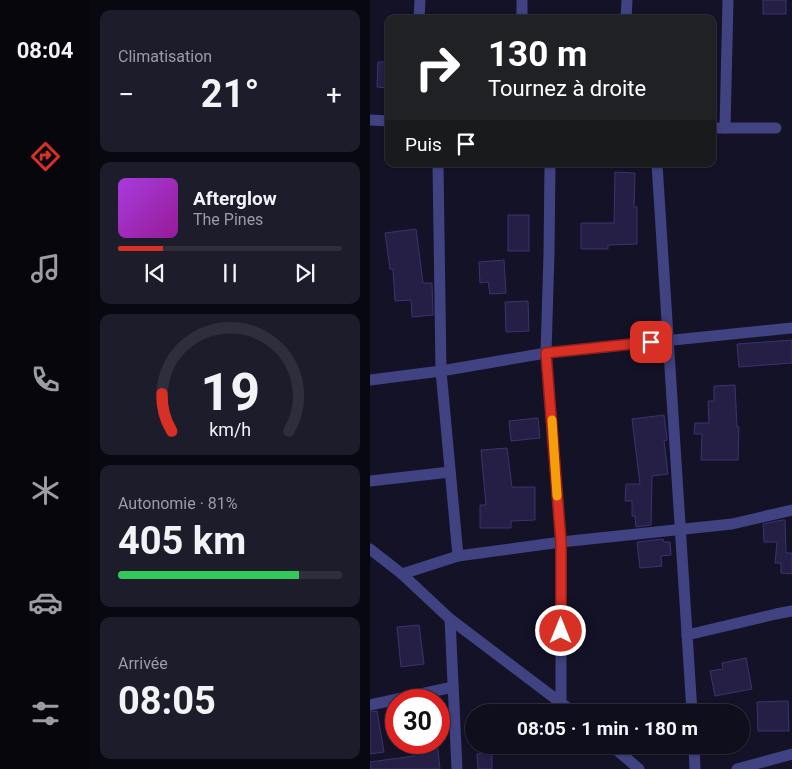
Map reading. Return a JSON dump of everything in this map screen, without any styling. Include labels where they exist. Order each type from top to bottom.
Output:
[{"type":"street","points":[[419,15],[420,0]]},
{"type":"street","points":[[522,0],[522,15]]},
{"type":"street","points":[[626,15],[627,0]]},
{"type":"street","points":[[725,128],[728,0]]},
{"type":"street","points":[[370,120],[385,121]]},
{"type":"street","points":[[716,128],[776,128]]},
{"type":"street","points":[[438,167],[441,371],[458,556]]},
{"type":"street","points":[[550,167],[546,353],[561,542],[561,702]]},
{"type":"street","points":[[657,167],[691,704]]},
{"type":"street","points":[[370,380],[441,371],[546,353],[792,328]]},
{"type":"street","points":[[370,481],[450,472]]},
{"type":"street","points":[[402,574],[458,556],[561,542],[732,524],[792,510]]},
{"type":"street","points":[[370,549],[402,574],[450,619],[561,702]]},
{"type":"street","points":[[687,635],[792,611]]},
{"type":"street","points":[[450,619],[456,769]]},
{"type":"street","points":[[370,705],[453,687]]},
{"type":"street","points":[[622,754],[639,769]]},
{"type":"street","points":[[694,754],[695,769]]},
{"type":"street","points":[[737,769],[792,754]]},
{"type":"building","points":[[763,0],[786,0],[786,14],[763,14]]},
{"type":"building","points":[[378,62],[385,62],[385,88],[377,87]]},
{"type":"building","points":[[615,172],[635,173],[634,207],[637,207],[637,244],[608,245],[608,249],[581,249],[581,223],[614,223]]},
{"type":"building","points":[[508,215],[529,215],[529,251],[508,251]]},
{"type":"building","points":[[416,229],[423,283],[432,283],[433,315],[412,317],[411,300],[395,301],[393,269],[390,269],[385,233]]},
{"type":"building","points":[[504,260],[506,293],[490,294],[488,282],[480,283],[479,262]]},
{"type":"building","points":[[528,301],[529,331],[506,332],[505,302]]},
{"type":"building","points":[[792,340],[792,363],[739,367],[737,344]]},
{"type":"building","points":[[735,385],[737,427],[739,427],[738,460],[701,460],[702,434],[694,434],[695,423],[709,423],[708,401],[714,401],[714,386]]},
{"type":"building","points":[[664,415],[667,440],[664,441],[668,474],[652,476],[651,525],[636,527],[635,516],[632,516],[632,501],[625,501],[626,484],[640,484],[632,419]]},
{"type":"building","points":[[538,418],[540,438],[511,441],[509,421]]},
{"type":"building","points":[[507,448],[512,487],[535,487],[535,520],[511,521],[511,528],[480,528],[480,505],[486,505],[481,450]]},
{"type":"building","points":[[785,520],[786,553],[792,553],[792,574],[781,573],[781,563],[775,563],[777,542],[764,542],[763,524]]},
{"type":"building","points":[[663,539],[664,542],[670,542],[671,555],[661,556],[662,566],[640,568],[637,542]]},
{"type":"building","points":[[419,625],[424,664],[401,667],[397,627]]},
{"type":"building","points":[[746,658],[752,689],[715,696],[710,671],[723,669],[722,663]]},
{"type":"building","points":[[788,701],[789,731],[758,731],[757,702]]},
{"type":"building","points":[[377,711],[384,752],[370,754],[370,712]]},
{"type":"building","points":[[414,754],[438,754],[440,769],[370,769],[370,762],[414,756]]},
{"type":"building","points":[[477,754],[492,754],[492,769],[478,769]]},
{"type":"slow traffic","points":[[552,420],[557,496]]},
{"type":"route","points":[[561,631],[561,542],[546,353],[651,342]]}]
